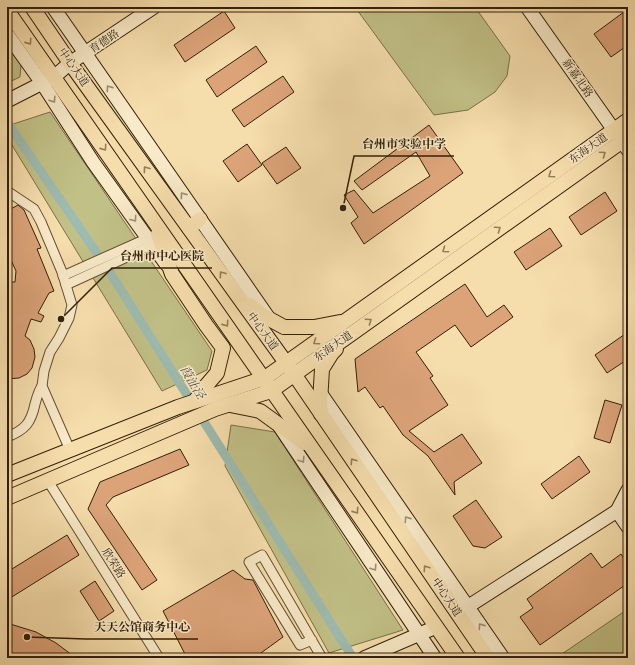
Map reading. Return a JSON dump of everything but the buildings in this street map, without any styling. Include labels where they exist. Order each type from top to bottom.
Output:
[{"type":"main road","name":"中心大道","points":[[32,7],[70,64],[234,290],[462,610],[488,658]]},
{"type":"main road","points":[[53,7],[269,319]]},
{"type":"main road","name":"育德路","points":[[10,100],[48,80],[154,7]]},
{"type":"main road","name":"新嘉北路","points":[[527,7],[623,139]]},
{"type":"main road","name":"中心大道","points":[[7,10],[48,80],[154,221],[458,658]]},
{"type":"main road","points":[[7,34],[48,80],[93,162],[223,348],[218,373],[194,402]]},
{"type":"main road","name":"东海大道","points":[[7,475],[178,407],[290,369],[347,336],[623,139],[628,120]]},
{"type":"main road","name":"东海大道","points":[[7,498],[215,409],[271,391],[290,369],[344,321],[623,139]]},
{"type":"main road","points":[[189,228],[200,219]]},
{"type":"main road","points":[[154,221],[172,274]]},
{"type":"main road","points":[[234,290],[262,315],[284,327],[314,327],[344,321]]},
{"type":"main road","points":[[321,414],[320,402],[322,369],[332,352],[347,336]]},
{"type":"main road","points":[[321,394],[462,610],[503,658]]},
{"type":"main road","points":[[229,405],[260,411],[280,427],[312,448]]},
{"type":"main road","points":[[280,427],[435,658]]},
{"type":"main road","points":[[462,610],[618,511],[628,490]]},
{"type":"main road","points":[[618,511],[628,526]]},
{"type":"main road","points":[[365,657],[436,627]]},
{"type":"street","points":[[7,191],[34,209],[41,222],[64,280],[72,305],[69,318],[60,338],[50,352],[44,371],[42,386],[38,392],[32,416],[26,426],[7,437]]},
{"type":"street","points":[[64,280],[150,242]]},
{"type":"street","points":[[42,386],[70,450]]},
{"type":"street","name":"欣荣路","points":[[48,481],[159,658]]},
{"type":"street","points":[[312,640],[300,645],[249,562],[262,555],[312,640],[322,658]]},
{"type":"shaded area","points":[[355,7],[475,7],[510,56],[507,76],[495,92],[468,110],[434,115]]},
{"type":"shaded area","points":[[7,44],[21,64],[20,77],[7,83]]},
{"type":"shaded area","points":[[50,112],[212,351],[207,370],[162,391],[7,137],[7,126]]},
{"type":"shaded area","points":[[231,425],[275,432],[403,630],[329,653],[225,466]]},
{"type":"shaded area","points":[[628,609],[628,658],[556,658]]},
{"type":"waterway","name":"葭沚泾","points":[[7,122],[107,268],[353,658]]},
{"type":"place","name":"台州市实验中学","points":[[343,208]]},
{"type":"place","name":"台州市中心医院","points":[[61,319]]},
{"type":"place","name":"天天公馆商务中心","points":[[27,637]]}]
